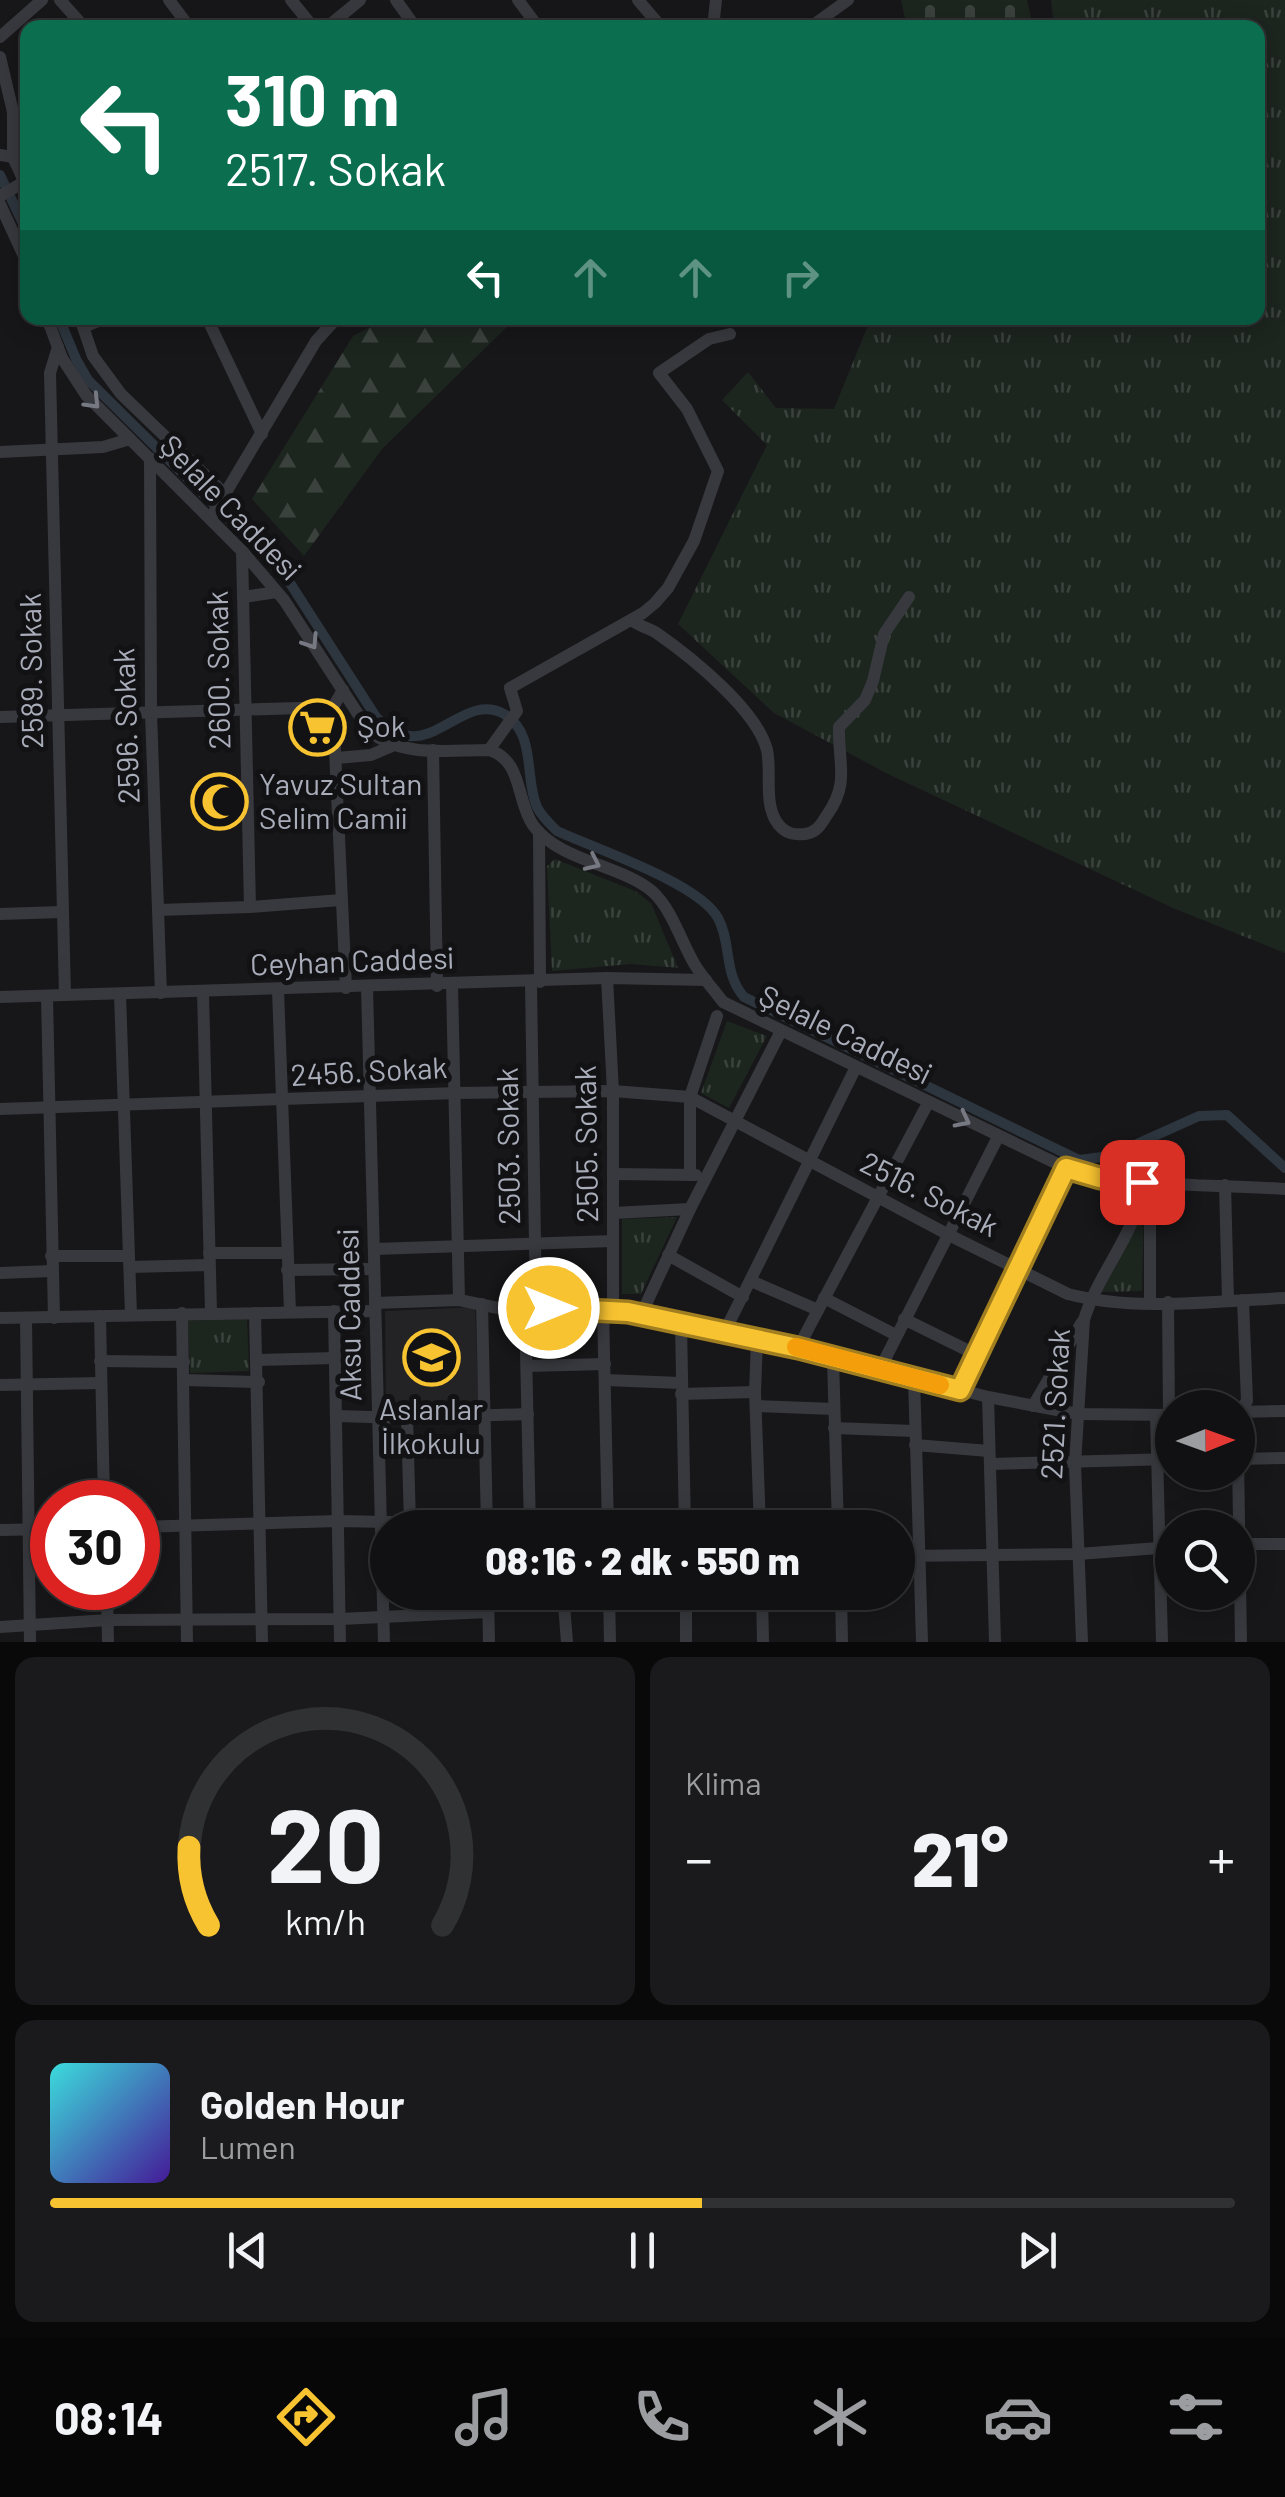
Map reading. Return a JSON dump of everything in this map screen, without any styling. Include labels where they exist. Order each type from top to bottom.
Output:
[{"type":"street","points":[[0,37],[42,0]]},
{"type":"street","points":[[60,0],[78,20]]},
{"type":"street","points":[[168,0],[184,20]]},
{"type":"street","points":[[291,0],[307,20]]},
{"type":"street","points":[[344,20],[360,0]]},
{"type":"street","points":[[638,0],[655,20]]},
{"type":"street","points":[[818,20],[838,2]]},
{"type":"street","points":[[0,56],[13,112],[6,156],[20,226]]},
{"type":"street","name":"Şelale Caddesi","points":[[50,325],[58,347],[86,396],[278,592],[370,730],[392,746]]},
{"type":"street","points":[[83,325],[93,356],[121,394],[226,496]]},
{"type":"street","points":[[210,325],[262,434]]},
{"type":"street","points":[[210,519],[316,342],[331,325]]},
{"type":"street","points":[[489,750],[517,711],[510,688],[655,604],[674,578],[694,541],[718,471],[687,409],[658,373],[709,338],[730,334]]},
{"type":"street","name":"2589. Sokak","points":[[58,347],[50,373],[65,996]]},
{"type":"street","points":[[0,452],[103,447],[130,438]]},
{"type":"street","name":"2596. Sokak","points":[[150,458],[151,714],[160,993]]},
{"type":"street","name":"2600. Sokak","points":[[242,551],[250,907]]},
{"type":"street","points":[[242,597],[278,592]]},
{"type":"street","points":[[631,620],[658,634],[751,718],[768,754],[776,822],[790,834],[800,834],[812,833],[819,827],[836,803],[842,789],[839,727],[865,700],[874,681],[884,634],[909,597]]},
{"type":"street","points":[[343,690],[334,706],[346,988]]},
{"type":"street","points":[[0,717],[334,706]]},
{"type":"street","points":[[338,758],[371,755],[392,746],[501,753],[510,762],[531,823],[539,832]]},
{"type":"street","points":[[434,750],[437,986]]},
{"type":"street","name":"Şelale Caddesi","points":[[539,832],[570,852],[650,890],[723,1002],[998,1138],[1066,1168],[1100,1178],[1285,1189]]},
{"type":"street","name":"2503. Sokak","points":[[530,1510],[527,1366],[535,1244],[533,1092],[539,832]]},
{"type":"street","points":[[158,910],[342,900]]},
{"type":"street","points":[[0,914],[61,912]]},
{"type":"street","name":"Ceyhan Caddesi","points":[[0,997],[607,978],[706,980]]},
{"type":"street","name":"2505. Sokak","points":[[607,978],[613,1092],[613,1241],[604,1364],[608,1510]]},
{"type":"street","points":[[452,984],[460,1300]]},
{"type":"street","name":"Aksu Caddesi","points":[[367,987],[381,1510]]},
{"type":"street","points":[[278,990],[290,1312]]},
{"type":"street","points":[[203,992],[211,1312]]},
{"type":"street","points":[[120,994],[131,1315]]},
{"type":"street","points":[[47,996],[54,1318]]},
{"type":"street","points":[[690,1175],[690,1097],[717,1016]]},
{"type":"street","points":[[641,1315],[781,1031]]},
{"type":"street","points":[[724,1334],[856,1068]]},
{"type":"street","name":"2456. Sokak","points":[[0,1109],[456,1093],[613,1092],[690,1097],[734,1122]]},
{"type":"street","points":[[798,1348],[928,1103]]},
{"type":"street","name":"2516. Sokak","points":[[734,1122],[1068,1294],[1090,1300],[1150,1302],[1285,1298]]},
{"type":"street","points":[[880,1369],[998,1138]]},
{"type":"street","points":[[960,1390],[1066,1168]]},
{"type":"street","points":[[613,1174],[708,1175]]},
{"type":"street","points":[[1146,1183],[1150,1302]]},
{"type":"street","name":"2521. Sokak","points":[[1082,1642],[1075,1464],[1084,1320],[1090,1300],[1126,1236],[1146,1183]]},
{"type":"street","points":[[1225,1185],[1228,1300]]},
{"type":"street","points":[[613,1213],[690,1209]]},
{"type":"street","points":[[374,1249],[613,1241]]},
{"type":"street","points":[[0,1273],[52,1263],[287,1253]]},
{"type":"street","points":[[668,1255],[742,1297]]},
{"type":"street","points":[[287,1270],[374,1270]]},
{"type":"street","points":[[751,1281],[896,1334]]},
{"type":"street","points":[[0,1318],[334,1311],[460,1300],[531,1308],[608,1310],[798,1348],[1033,1406],[1078,1414],[1155,1415]]},
{"type":"street","points":[[1243,1300],[1247,1390]]},
{"type":"street","points":[[1166,1390],[1168,1302]]},
{"type":"street","points":[[482,1304],[487,1510]]},
{"type":"street","points":[[334,1311],[340,1642]]},
{"type":"street","points":[[255,1312],[262,1642]]},
{"type":"street","points":[[182,1313],[187,1642]]},
{"type":"street","points":[[100,1316],[103,1480]]},
{"type":"street","points":[[26,1318],[30,1642]]},
{"type":"street","points":[[904,1319],[977,1355]]},
{"type":"street","points":[[1033,1406],[1071,1336],[1084,1320]]},
{"type":"street","points":[[681,1325],[684,1510]]},
{"type":"street","points":[[757,1340],[760,1510]]},
{"type":"street","points":[[258,1360],[335,1358]]},
{"type":"street","points":[[833,1358],[837,1510]]},
{"type":"street","points":[[100,1362],[184,1362]]},
{"type":"street","points":[[527,1366],[604,1364]]},
{"type":"street","points":[[914,1378],[922,1642]]},
{"type":"street","points":[[184,1380],[259,1382]]},
{"type":"street","points":[[605,1380],[755,1392]]},
{"type":"street","points":[[0,1385],[100,1382]]},
{"type":"street","points":[[988,1397],[994,1642]]},
{"type":"street","points":[[757,1406],[834,1409]]},
{"type":"street","points":[[1255,1412],[1285,1411]]},
{"type":"street","points":[[336,1416],[528,1414]]},
{"type":"street","points":[[407,1418],[410,1510]]},
{"type":"street","points":[[834,1428],[915,1438],[990,1458],[1075,1464],[1155,1460]]},
{"type":"street","points":[[1255,1459],[1285,1458]]},
{"type":"street","points":[[160,1527],[370,1522]]},
{"type":"street","points":[[0,1530],[28,1529]]},
{"type":"street","points":[[1255,1544],[1285,1544]]},
{"type":"street","points":[[915,1556],[993,1557],[1155,1548]]},
{"type":"street","points":[[108,1610],[108,1642]]},
{"type":"street","name":"Aksu Caddesi","points":[[383,1610],[384,1642]]},
{"type":"street","points":[[564,1610],[567,1642]]},
{"type":"street","points":[[609,1610],[610,1642]]},
{"type":"street","points":[[686,1610],[686,1642]]},
{"type":"street","points":[[762,1610],[763,1642]]},
{"type":"street","points":[[841,1610],[842,1642]]},
{"type":"street","points":[[1162,1642],[1163,1610]]},
{"type":"street","points":[[1240,1610],[1241,1642]]},
{"type":"street","points":[[0,1627],[108,1620],[340,1619],[488,1612],[489,1642]]},
{"type":"shaded area","name":"Aslanlar İlkokulu","points":[[475,1307],[479,1410],[386,1413],[385,1311]]},
{"type":"green space","points":[[901,0],[1027,0],[1031,20],[905,20]]},
{"type":"green space","points":[[1051,0],[1285,0],[1285,953],[1173,908],[888,774],[774,713],[678,624],[767,445],[722,400],[748,372],[776,408],[834,409],[868,325],[1265,325],[1265,20],[1053,20]]},
{"type":"green space","points":[[374,325],[509,325],[382,449],[304,556],[252,499],[353,336]]},
{"type":"green space","points":[[555,859],[635,891],[651,903],[678,968],[631,964],[552,971],[547,866]]},
{"type":"green space","points":[[727,1021],[767,1036],[729,1108],[701,1093]]},
{"type":"green space","points":[[1144,1203],[1142,1291],[1101,1292],[1118,1262]]},
{"type":"green space","points":[[677,1217],[641,1294],[622,1294],[622,1219]]},
{"type":"green space","points":[[247,1319],[249,1371],[190,1373],[188,1321]]},
{"type":"waterway","points":[[0,175],[20,217]]},
{"type":"waterway","points":[[62,325],[88,380],[290,583],[376,717],[394,732],[411,736],[427,734],[473,712],[488,709],[504,714],[526,745],[533,795],[544,817],[557,831],[669,880],[707,905],[718,918],[733,978],[744,997],[1079,1160],[1110,1156],[1199,1116],[1227,1115],[1285,1168]]},
{"type":"slow traffic","points":[[796,1347],[940,1385]]},
{"type":"place","name":"Şok","points":[[318,727]]},
{"type":"place","name":"Yavuz Sultan Selim Camii","points":[[220,802]]},
{"type":"place","name":"Aslanlar İlkokulu","points":[[431,1357]]},
{"type":"route","points":[[549,1308],[628,1312],[798,1348],[960,1390],[1066,1168],[1100,1178],[1142,1182]]}]
